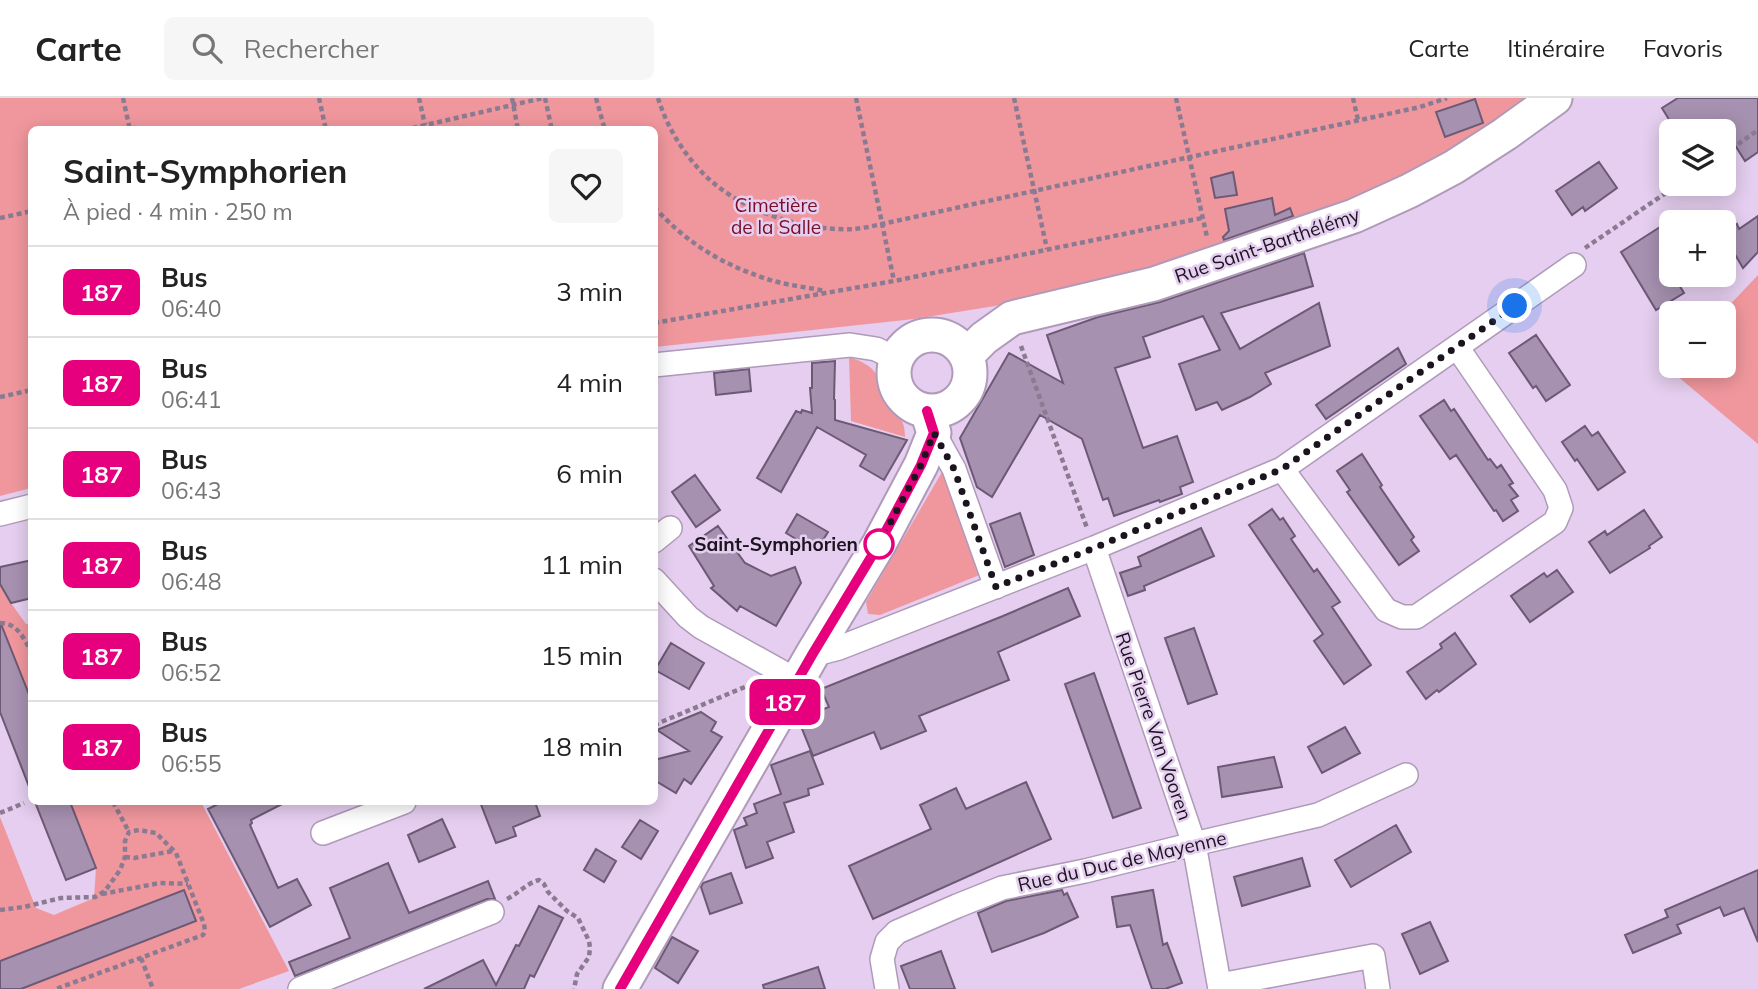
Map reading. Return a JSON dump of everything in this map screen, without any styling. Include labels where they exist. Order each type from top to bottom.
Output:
[{"type":"street","name":"Rue Saint-Barthélémy","points":[[966,356],[984,338],[1012,318],[1154,284],[1354,216],[1454,167],[1555,98]]},
{"type":"street","points":[[658,584],[701,627],[768,664],[805,668],[839,648],[1094,548],[1282,469],[1574,265]]},
{"type":"street","points":[[620,989],[879,544],[921,465],[930,422],[939,411],[959,400],[966,390],[970,368],[966,356],[958,346],[948,340],[925,336],[904,348],[894,370],[895,381],[906,401],[930,422],[954,469],[996,587]]},
{"type":"street","points":[[658,365],[850,345],[876,349],[897,359]]},
{"type":"street","points":[[1282,469],[1386,610],[1402,617],[1416,617],[1555,522],[1561,508],[1555,490],[1457,347]]},
{"type":"street","points":[[0,514],[28,507]]},
{"type":"street","name":"Rue Pierre Van Vooren","points":[[1094,548],[1194,844],[1220,987]]},
{"type":"street","name":"Rue du Duc de Mayenne","points":[[887,989],[882,959],[887,942],[897,932],[1002,888],[1085,871],[1318,815],[1406,775]]},
{"type":"street","points":[[323,833],[396,805]]},
{"type":"street","points":[[300,989],[492,912]]},
{"type":"street","points":[[1220,987],[1373,956],[1378,989]]},
{"type":"path","points":[[123,98],[129,126]]},
{"type":"path","points":[[319,98],[325,126]]},
{"type":"path","points":[[419,98],[425,125]]},
{"type":"path","points":[[512,98],[517,126]]},
{"type":"path","points":[[421,126],[544,98],[551,126]]},
{"type":"path","points":[[596,98],[604,126]]},
{"type":"path","points":[[658,98],[678,143],[699,170],[726,192],[746,204],[790,222],[825,229],[857,229],[882,224],[1420,107],[1447,98]]},
{"type":"path","points":[[856,98],[894,281]]},
{"type":"path","points":[[1014,98],[1047,249]]},
{"type":"path","points":[[658,322],[894,281],[1202,218],[1176,98]]},
{"type":"path","points":[[1353,98],[1358,120]]},
{"type":"path","points":[[1736,146],[1758,130]]},
{"type":"path","points":[[1574,265],[1582,250],[1661,196]]},
{"type":"path","points":[[658,211],[696,246],[729,264],[769,280],[829,292]]},
{"type":"path","points":[[0,218],[28,212]]},
{"type":"path","points":[[1012,318],[1094,548]]},
{"type":"path","points":[[0,397],[28,391]]},
{"type":"path","points":[[0,623],[16,628],[28,645]]},
{"type":"path","points":[[658,723],[752,684],[768,664]]},
{"type":"path","points":[[0,813],[24,803]]},
{"type":"path","points":[[115,805],[129,832]]},
{"type":"path","points":[[56,989],[202,935],[205,931],[176,853],[156,833],[139,830],[129,832]]},
{"type":"path","points":[[0,910],[61,898],[95,897],[105,891],[120,870],[129,832]]},
{"type":"path","points":[[125,857],[134,858],[173,851]]},
{"type":"path","points":[[492,912],[501,902],[520,893],[533,882],[539,880],[544,884],[548,892],[567,911],[578,918],[589,941],[589,957],[577,974],[574,989]]},
{"type":"path","points":[[100,894],[160,883],[188,884]]},
{"type":"path","points":[[141,958],[153,989]]},
{"type":"green space","name":"Cimetière de la Salle","points":[[0,98],[1535,98],[1435,164],[1338,205],[1225,246],[1107,281],[995,306],[914,319],[658,347],[658,126],[28,126],[28,489],[0,496]]},
{"type":"green space","points":[[1758,275],[1758,444],[1680,378],[1736,378],[1736,301],[1733,301]]},
{"type":"green space","points":[[849,357],[875,372],[886,403],[902,421],[905,437],[851,421]]},
{"type":"green space","points":[[945,467],[982,574],[880,615],[868,614],[866,602]]},
{"type":"green space","points":[[0,584],[28,624],[28,694],[12,651],[0,655]]},
{"type":"green space","points":[[71,805],[203,805],[289,971],[239,989],[0,989],[0,817],[36,908],[54,915],[94,898],[96,868]]},
{"type":"building","points":[[1678,98],[1758,98],[1758,152],[1745,161],[1736,147],[1736,119],[1669,119],[1662,108]]},
{"type":"building","points":[[1475,99],[1483,123],[1445,137],[1436,112]]},
{"type":"building","points":[[1599,162],[1617,188],[1585,211],[1583,207],[1572,215],[1556,191]]},
{"type":"building","points":[[1233,172],[1237,195],[1215,198],[1211,178]]},
{"type":"building","points":[[1272,198],[1275,215],[1290,208],[1293,216],[1224,240],[1223,237],[1229,231],[1225,209]]},
{"type":"building","points":[[1758,216],[1758,252],[1743,268],[1736,256],[1737,224],[1739,229]]},
{"type":"building","points":[[1659,228],[1659,287],[1680,287],[1684,293],[1671,301],[1659,301],[1659,308],[1656,310],[1621,252]]},
{"type":"building","points":[[1304,253],[1313,286],[1221,313],[1240,349],[1319,303],[1330,346],[1265,373],[1271,384],[1250,397],[1222,410],[1217,402],[1196,410],[1179,364],[1220,350],[1203,316],[1143,337],[1150,357],[1115,368],[1143,448],[1177,436],[1193,482],[1180,487],[1182,494],[1114,516],[1108,498],[1103,500],[1082,439],[1040,415],[992,497],[977,487],[960,438],[1009,353],[1063,383],[1047,335],[1098,317],[1160,302]]},
{"type":"building","points":[[1536,335],[1570,385],[1546,401],[1536,386],[1533,388],[1509,353]]},
{"type":"building","points":[[1398,348],[1406,364],[1326,419],[1316,405]]},
{"type":"building","points":[[835,361],[835,420],[907,440],[884,480],[860,466],[866,455],[817,427],[781,492],[757,478],[796,411],[812,413],[812,363]]},
{"type":"building","points":[[749,369],[751,391],[716,395],[714,373]]},
{"type":"building","points":[[1444,400],[1451,411],[1454,409],[1488,460],[1497,468],[1501,465],[1513,483],[1509,485],[1518,496],[1511,500],[1518,511],[1503,521],[1456,455],[1450,459],[1420,416]]},
{"type":"building","points":[[1585,426],[1592,436],[1598,432],[1625,472],[1598,490],[1562,442]]},
{"type":"building","points":[[1362,454],[1382,485],[1380,487],[1414,537],[1411,540],[1419,551],[1399,565],[1347,492],[1350,490],[1337,471]]},
{"type":"building","points":[[695,475],[720,510],[696,527],[672,492]]},
{"type":"building","points":[[1272,509],[1280,520],[1283,518],[1295,536],[1291,539],[1314,572],[1317,569],[1340,602],[1332,607],[1371,665],[1344,684],[1314,641],[1323,634],[1249,525]]},
{"type":"building","points":[[1644,510],[1662,537],[1649,546],[1650,548],[1610,573],[1589,542],[1605,531],[1607,535]]},
{"type":"building","points":[[1020,513],[1034,555],[1005,567],[990,524]]},
{"type":"building","points":[[797,514],[828,532],[816,551],[786,533]]},
{"type":"building","points":[[718,526],[745,563],[771,576],[795,567],[801,583],[776,626],[740,606],[737,611],[711,588],[714,586],[689,546]]},
{"type":"building","points":[[1201,528],[1214,556],[1144,586],[1145,590],[1128,596],[1120,573],[1141,566],[1138,557]]},
{"type":"building","points":[[28,561],[28,599],[11,603],[0,584],[0,567]]},
{"type":"building","points":[[1557,570],[1573,592],[1530,622],[1511,596],[1544,573],[1547,577]]},
{"type":"building","points":[[1068,588],[1080,616],[998,652],[1009,680],[919,716],[926,731],[881,749],[874,732],[813,756],[798,719],[829,707],[821,689]]},
{"type":"building","points":[[0,625],[28,692],[28,784],[0,712]]},
{"type":"building","points":[[1194,628],[1217,694],[1188,704],[1165,638]]},
{"type":"building","points":[[1455,633],[1476,664],[1426,699],[1407,672],[1442,648],[1440,644]]},
{"type":"building","points":[[671,643],[704,663],[689,689],[658,672],[658,665]]},
{"type":"building","points":[[1094,673],[1141,808],[1113,818],[1065,684]]},
{"type":"building","points":[[701,712],[716,722],[711,731],[722,737],[691,784],[684,779],[676,793],[658,782],[658,759],[689,751],[658,730]]},
{"type":"building","points":[[1345,727],[1360,753],[1322,773],[1308,747]]},
{"type":"building","points":[[810,751],[823,784],[808,789],[809,795],[784,803],[794,832],[767,842],[773,858],[746,868],[734,830],[747,825],[744,818],[757,813],[754,804],[781,794],[771,765]]},
{"type":"building","points":[[1274,757],[1282,787],[1222,797],[1218,767]]},
{"type":"building","points":[[1026,782],[1051,839],[873,919],[849,866],[931,829],[920,805],[956,788],[966,809]]},
{"type":"building","points":[[36,805],[71,805],[96,868],[66,880]]},
{"type":"building","points":[[216,805],[280,805],[251,820],[250,825],[278,888],[297,879],[311,905],[270,927],[208,809]]},
{"type":"building","points":[[481,805],[536,805],[540,816],[513,827],[516,836],[496,843]]},
{"type":"building","points":[[442,819],[455,847],[419,862],[408,835]]},
{"type":"building","points":[[640,820],[658,831],[641,859],[622,847]]},
{"type":"building","points":[[1396,825],[1411,852],[1351,887],[1335,860]]},
{"type":"building","points":[[596,849],[616,861],[604,882],[584,870]]},
{"type":"building","points":[[1302,858],[1310,886],[1242,906],[1234,877]]},
{"type":"building","points":[[388,863],[409,913],[488,881],[495,899],[487,899],[295,976],[289,962],[350,938],[330,888]]},
{"type":"building","points":[[1758,870],[1758,942],[1744,908],[1724,916],[1720,907],[1677,925],[1681,933],[1633,953],[1625,935],[1668,917],[1665,910]]},
{"type":"building","points":[[731,873],[742,903],[710,914],[701,887],[703,883]]},
{"type":"building","points":[[184,890],[196,921],[21,989],[0,989],[0,961]]},
{"type":"building","points":[[1062,890],[1064,895],[1067,893],[1078,917],[992,952],[978,913],[1006,901]]},
{"type":"building","points":[[1153,890],[1163,945],[1167,943],[1182,983],[1165,989],[1152,989],[1130,925],[1117,927],[1112,897]]},
{"type":"building","points":[[539,906],[563,918],[534,977],[530,975],[524,989],[424,989],[483,960],[496,985]]},
{"type":"building","points":[[1430,922],[1448,961],[1420,974],[1402,934]]},
{"type":"building","points":[[672,937],[698,951],[678,983],[655,968]]},
{"type":"building","points":[[941,951],[955,989],[910,989],[901,966]]},
{"type":"building","points":[[818,967],[825,989],[764,989],[763,985]]},
{"type":"bus line","name":"187","points":[[620,989],[879,544],[921,465],[934,433],[927,411]]},
{"type":"place","name":"Saint-Symphorien","points":[[879,544]]},
{"type":"route","points":[[879,544],[921,465],[934,433],[954,469],[996,587],[1282,469],[1515,306]]}]
